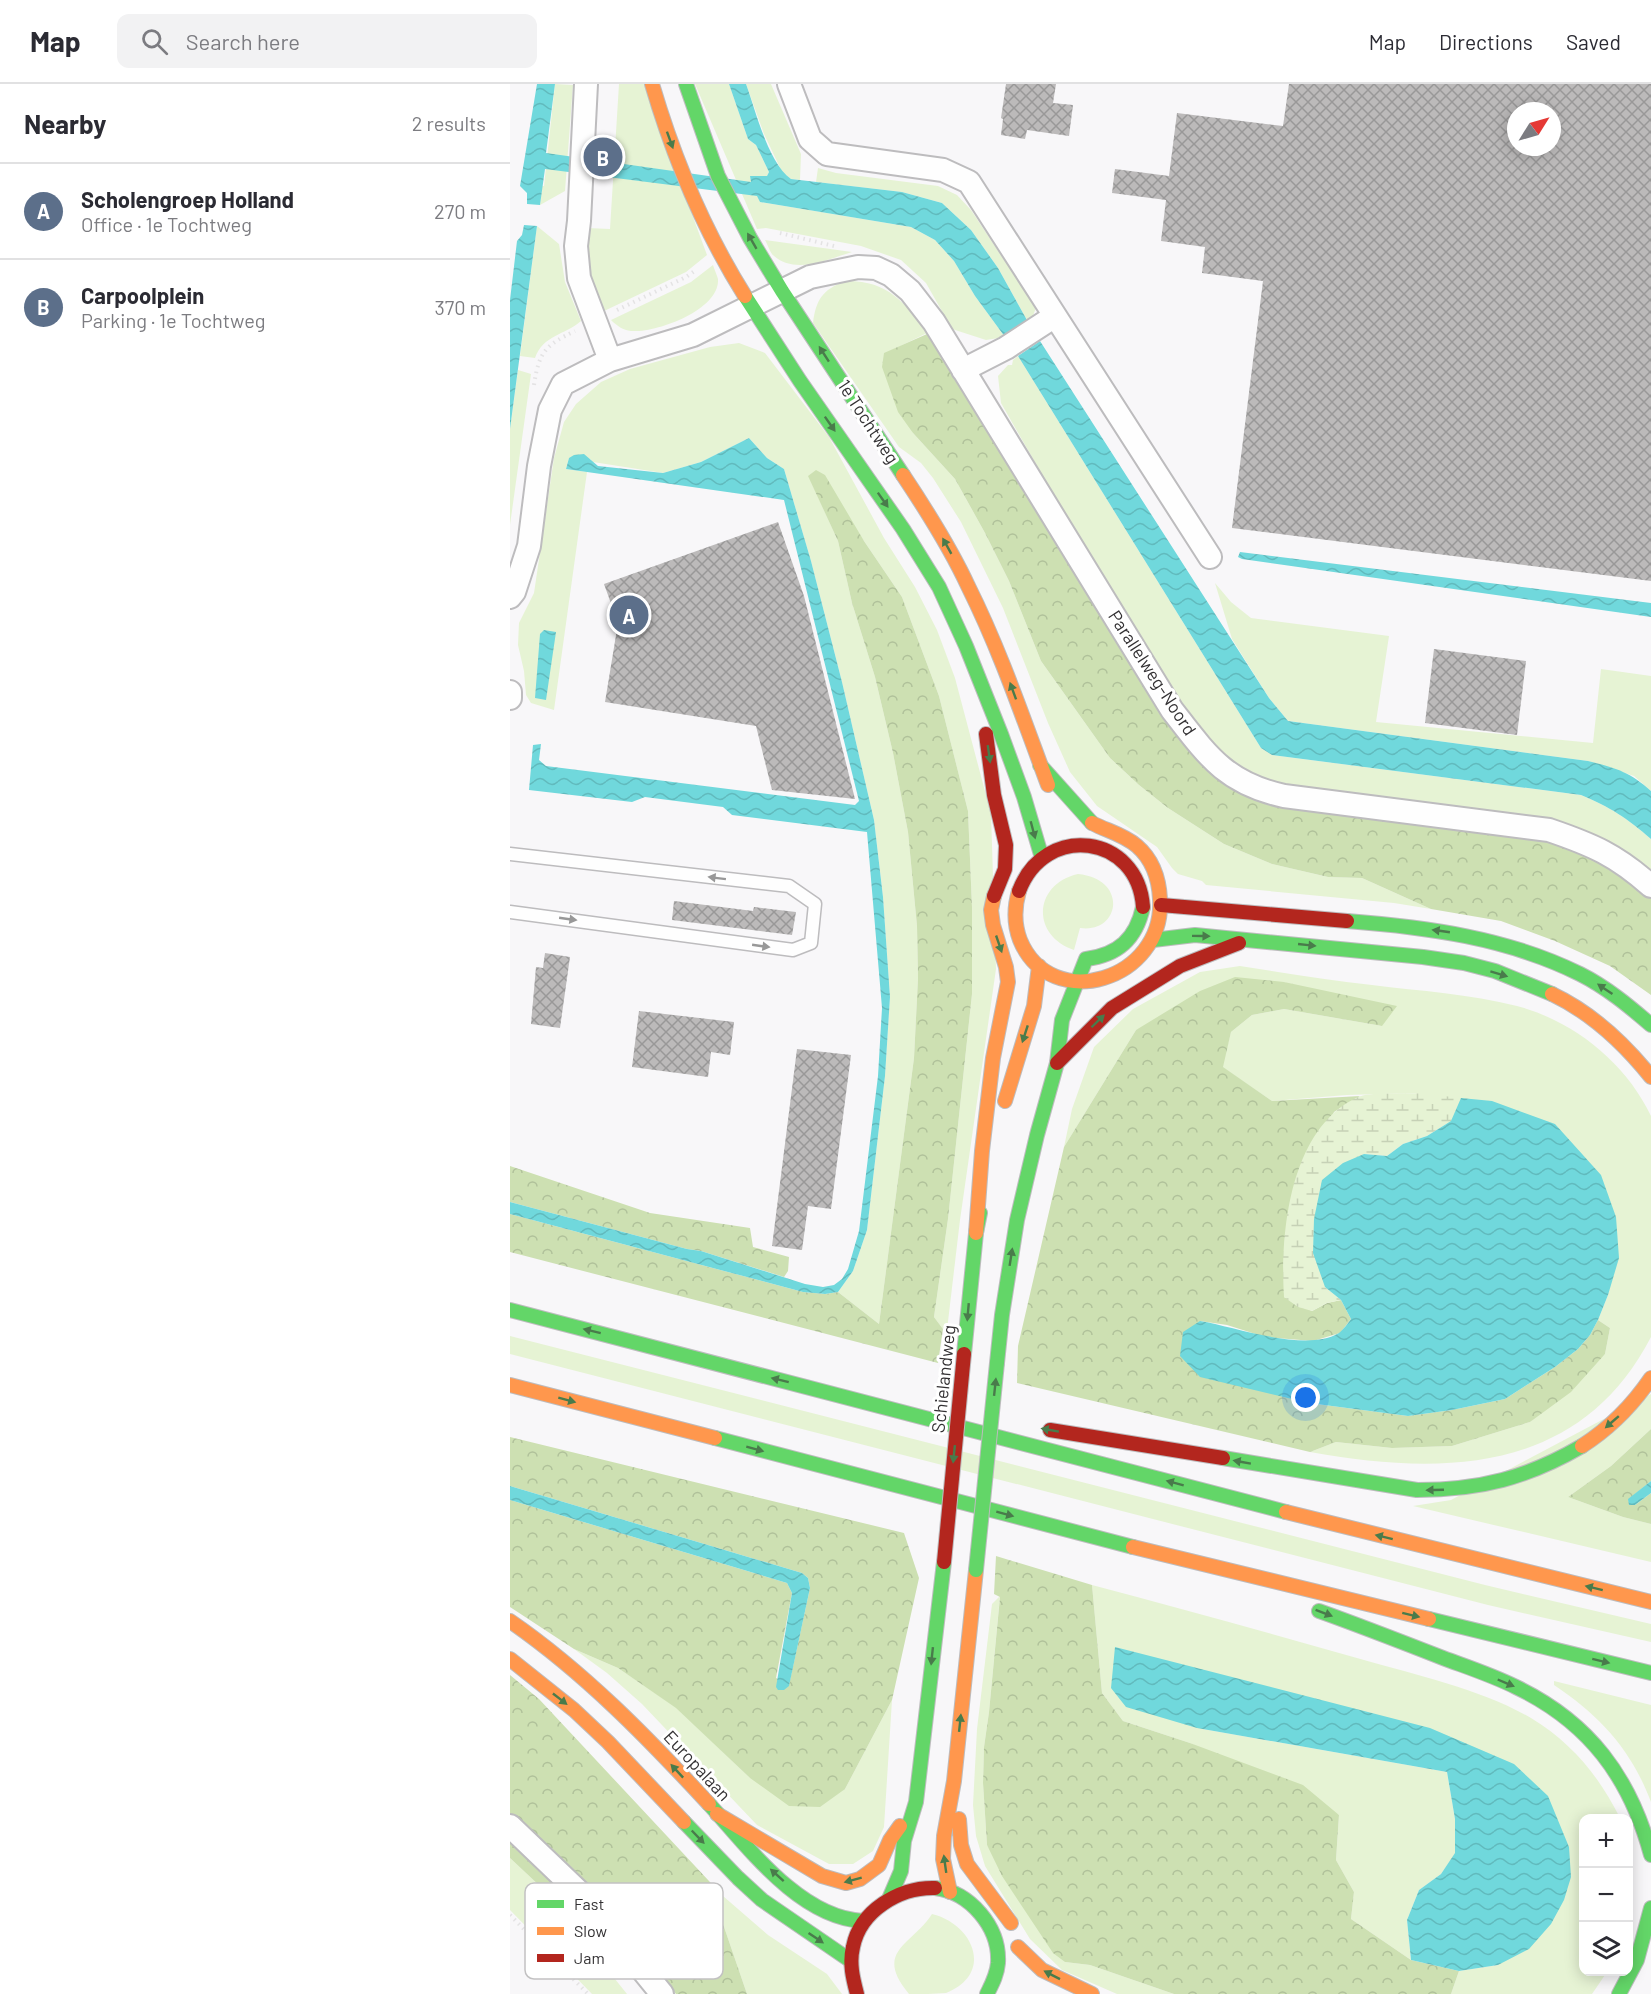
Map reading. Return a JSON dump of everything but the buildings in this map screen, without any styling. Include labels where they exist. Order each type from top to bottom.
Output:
[{"type":"main road","name":"1e Tochtweg","points":[[652,84],[686,184],[719,254],[750,306],[911,542],[939,587],[978,676],[1015,773],[1042,858]]},
{"type":"main road","name":"1e Tochtweg","points":[[686,84],[718,176],[750,238],[782,291],[925,508],[969,585],[1001,660],[1056,804]]},
{"type":"main road","points":[[976,1233],[990,1081],[1008,982],[1006,967],[993,925],[992,910],[993,898],[1005,869],[1006,845],[994,795],[978,676]]},
{"type":"main road","name":"1e Tochtweg","points":[[1040,765],[1096,827],[1111,830],[1136,844],[1165,884],[1161,905]]},
{"type":"main road","points":[[1069,833],[1079,844]]},
{"type":"main road","points":[[950,1892],[943,1859],[944,1836],[954,1781],[1002,1315],[1017,1220],[1057,1063],[1062,1020],[1076,981],[1086,959],[1102,957],[1117,950],[1128,940],[1138,926],[1142,911],[1142,895],[1137,878],[1128,864],[1113,853],[1079,844],[1059,848],[1042,858],[1024,879],[1015,905],[1015,919],[1022,945],[1039,966],[1050,974],[1076,981],[1091,986],[1129,967],[1142,955],[1153,940],[1160,923],[1161,905]]},
{"type":"main road","points":[[1142,895],[1161,905],[1381,923],[1450,932],[1518,948],[1550,960],[1592,981],[1651,1025]]},
{"type":"main road","points":[[1212,897],[1250,912]]},
{"type":"main road","points":[[1153,940],[1195,935],[1249,939],[1434,958],[1475,966],[1525,981],[1568,1002],[1598,1022],[1623,1043],[1641,1062],[1651,1077]]},
{"type":"main road","points":[[1057,1063],[1112,1008],[1180,966],[1249,939]]},
{"type":"main road","name":"Schielandweg","points":[[889,1899],[900,1871],[904,1841],[916,1802],[944,1562],[976,1233],[1001,1117],[1034,1006],[1039,966]]},
{"type":"main road","points":[[1057,1063],[1077,1026]]},
{"type":"main road","points":[[510,1310],[1364,1532],[1651,1602]]},
{"type":"main road","points":[[1035,1428],[1417,1491],[1451,1489],[1487,1485],[1520,1476],[1571,1453],[1632,1405],[1651,1378]]},
{"type":"main road","points":[[510,1385],[1191,1562],[1651,1673]]},
{"type":"main road","points":[[837,1394],[1000,1422]]},
{"type":"main road","points":[[1191,1562],[1289,1599]]},
{"type":"main road","points":[[1310,1607],[1506,1682],[1551,1706],[1585,1734],[1616,1768],[1638,1808],[1651,1855]]},
{"type":"main road","name":"Europalaan","points":[[510,1621],[554,1654],[597,1691],[655,1748],[758,1859],[803,1898],[821,1910],[852,1921],[863,1921]]},
{"type":"main road","points":[[510,1659],[583,1718],[608,1742],[738,1878],[782,1915],[869,1974]]},
{"type":"main road","points":[[954,1781],[963,1852],[970,1870],[1007,1916],[1015,1931],[1018,1947],[1015,1967],[999,1958]]},
{"type":"main road","points":[[717,1814],[822,1876],[846,1883],[860,1879],[879,1865],[890,1840],[916,1802]]},
{"type":"main road","name":"Schielandweg","points":[[916,1802],[919,1841]]},
{"type":"main road","points":[[906,1910],[914,1885]]},
{"type":"main road","points":[[855,1989],[851,1961],[856,1935],[863,1921],[879,1904],[914,1885],[950,1892],[967,1902],[987,1923],[998,1945],[999,1958],[997,1975],[987,1994]]},
{"type":"main road","points":[[1619,1994],[1637,1960],[1651,1908]]},
{"type":"main road","points":[[782,1915],[798,1939]]},
{"type":"main road","points":[[1018,1947],[1028,1961],[1047,1974],[1092,1994]]},
{"type":"main road","points":[[841,1975],[855,1989]]},
{"type":"street","points":[[586,84],[576,246],[579,278],[610,360]]},
{"type":"street","points":[[789,84],[810,139],[827,154],[943,170],[969,182],[1047,322],[1210,557]]},
{"type":"street","name":"Parallelweg-Noord","points":[[750,306],[810,277],[858,267],[876,268],[891,274],[910,291],[934,322],[1172,710],[1216,765],[1246,784],[1284,796],[1549,830],[1609,853],[1651,886]]},
{"type":"street","points":[[510,597],[514,592],[529,546],[539,466],[550,410],[563,384],[610,360],[693,335],[750,306]]},
{"type":"street","points":[[963,370],[1006,348],[1047,322]]},
{"type":"street","points":[[510,692],[510,698]]},
{"type":"street","points":[[510,1826],[570,1883]]},
{"type":"street","points":[[650,1979],[662,1994]]},
{"type":"lane","points":[[510,854],[789,886],[815,904],[811,943],[794,950],[510,912]]},
{"type":"path","points":[[510,1915],[525,1930]]},
{"type":"path","points":[[573,1979],[588,1994]]},
{"type":"green space","points":[[555,84],[573,85],[565,191],[540,205],[542,186],[544,186]]},
{"type":"green space","points":[[619,84],[644,84],[707,255],[686,272],[602,312],[589,277],[587,228],[610,229]]},
{"type":"green space","points":[[695,84],[729,84],[748,139],[756,145],[769,172],[767,176],[750,176],[760,202],[911,227],[935,240],[954,261],[975,296],[1005,337],[986,340],[952,329],[926,283],[901,260],[861,246],[766,228],[757,229]]},
{"type":"green space","points":[[746,84],[771,84],[801,154],[800,180],[791,179],[782,172],[764,134]]},
{"type":"green space","points":[[818,168],[836,173],[938,186],[957,195],[971,210],[1036,308],[1032,318],[1028,322],[998,268],[971,230],[942,203],[902,192],[816,182]]},
{"type":"green space","points":[[537,226],[559,244],[565,282],[581,321],[543,344],[535,358],[520,356]]},
{"type":"green space","points":[[765,240],[852,252],[812,264],[792,264],[783,262],[774,256]]},
{"type":"green space","points":[[713,265],[718,279],[716,290],[698,310],[670,324],[642,331],[625,330],[611,320],[691,282]]},
{"type":"green space","points":[[845,281],[872,284],[894,295],[927,333],[884,354],[913,433],[955,479],[1009,581],[1041,661],[1110,758],[1168,808],[1224,844],[1272,864],[1328,877],[1362,878],[1431,909],[1394,903],[1206,885],[1202,881],[1178,874],[1157,847],[1097,806],[1070,772],[1048,723],[1003,608],[961,522],[921,463],[899,447],[813,323],[818,302],[831,288]]},
{"type":"green space","points":[[927,334],[1210,769],[1579,848],[1630,880],[1651,898],[1651,995],[1610,966],[1555,941],[1501,921],[1431,909],[1362,878],[1328,877],[1272,864],[1224,844],[1168,808],[1139,785],[1110,758],[1041,661],[1009,581],[955,479],[913,433],[898,412],[882,367],[884,353]]},
{"type":"green space","points":[[739,343],[765,353],[829,437],[884,538],[915,587],[937,630],[955,678],[991,814],[996,969],[960,1220],[947,1330],[943,1329],[934,1317],[948,1219],[972,994],[972,907],[968,811],[939,696],[902,597],[864,541],[809,477],[838,541],[852,603],[875,677],[908,832],[917,926],[918,978],[914,1058],[879,1324],[838,1292],[853,1271],[867,1230],[885,1076],[890,997],[883,897],[874,820],[811,561],[784,469],[767,458],[749,438],[701,462],[663,473],[593,462],[590,459],[569,458],[566,469],[587,472],[554,710],[531,703],[526,695],[524,671],[518,645],[519,623],[534,593],[554,458],[564,422],[576,404],[601,382],[630,369],[710,347]]},
{"type":"green space","points":[[1018,356],[1261,748],[1272,755],[1581,795],[1618,814],[1651,839],[1651,872],[1268,781],[1240,768],[1224,756],[1205,738],[1180,703],[1079,539],[1001,403],[998,376],[1008,365],[1012,365],[1013,360]]},
{"type":"green space","points":[[518,370],[531,374],[510,525],[510,429]]},
{"type":"green space","points":[[816,470],[825,475],[864,541],[902,597],[939,696],[968,811],[972,907],[972,994],[948,1219],[934,1317],[943,1329],[938,1363],[510,1252],[510,1214],[803,1292],[825,1294],[838,1292],[879,1324],[914,1058],[918,978],[917,926],[908,832],[893,753],[875,677],[852,603],[838,541],[808,476]]},
{"type":"green space","points":[[1215,583],[1231,602],[1251,618],[1389,636],[1376,722],[1593,743],[1601,669],[1651,676],[1651,791],[1634,776],[1588,761],[1288,721],[1269,698],[1232,639]]},
{"type":"green space","points":[[1078,874],[1094,878],[1105,885],[1112,895],[1113,905],[1104,923],[1093,928],[1080,928],[1074,950],[1060,943],[1050,933],[1044,922],[1043,910],[1046,898],[1053,888],[1063,880]]},
{"type":"green space","points":[[1240,966],[1463,996],[1517,1006],[1538,1013],[1578,1033],[1613,1062],[1628,1079],[1651,1116],[1651,1337],[1621,1382],[1587,1416],[1547,1440],[1504,1455],[1458,1462],[1410,1463],[1360,1460],[1310,1452],[1336,1442],[1392,1448],[1452,1446],[1530,1422],[1605,1354],[1610,1328],[1598,1320],[1608,1295],[1418,1093],[1347,1095],[1272,1101],[1222,1067],[1231,1032],[1252,1015],[1284,1009],[1382,1026],[1284,982],[1136,1030],[1064,1147],[1072,1109],[1094,1047],[1133,1009],[1200,972]]},
{"type":"green space","points":[[1235,977],[1284,982],[1397,1006],[1382,1026],[1284,1009],[1252,1015],[1231,1032],[1223,1067],[1272,1101],[1360,1096],[1334,1112],[1285,1235],[1284,1297],[1312,1311],[1327,1303],[1341,1300],[1351,1319],[1340,1333],[1313,1341],[1265,1337],[1227,1325],[1200,1321],[1309,1403],[1408,1416],[1505,1399],[1555,1367],[1578,1349],[1590,1335],[1598,1320],[1610,1328],[1605,1354],[1571,1392],[1530,1422],[1452,1446],[1392,1448],[1336,1442],[1310,1452],[1017,1383],[1018,1346],[1064,1147],[1136,1030],[1200,991]]},
{"type":"green space","points":[[1418,1093],[1461,1098],[1451,1121],[1427,1136],[1403,1144],[1387,1156],[1364,1154],[1325,1287],[1341,1300],[1327,1303],[1312,1311],[1298,1307],[1284,1297],[1284,1243],[1294,1184],[1317,1132],[1335,1112],[1363,1095]]},
{"type":"green space","points":[[510,1166],[650,1213],[750,1228],[753,1247],[789,1257],[788,1271],[784,1277],[701,1251],[510,1202]]},
{"type":"green space","points":[[510,1336],[1485,1585],[1651,1624],[1651,1642],[1488,1605],[510,1354]]},
{"type":"green space","points":[[1651,1394],[1651,1429],[1611,1466],[1568,1497],[1623,1517],[1651,1524],[1651,1562],[1413,1506],[1451,1500]]},
{"type":"green space","points":[[1651,1429],[1651,1481],[1629,1499],[1635,1505],[1651,1493],[1651,1524],[1623,1517],[1568,1497],[1611,1466]]},
{"type":"green space","points":[[510,1437],[904,1533],[919,1578],[892,1700],[845,1789],[820,1807],[789,1806],[750,1778],[676,1708],[618,1668],[574,1649],[510,1607],[510,1500],[787,1583],[792,1593],[776,1678],[789,1685],[810,1588],[808,1578],[802,1573],[510,1486]]},
{"type":"green space","points":[[996,1556],[1092,1585],[1102,1693],[1123,1721],[1303,1785],[1339,1815],[1336,1860],[1354,1892],[1351,1919],[1411,1960],[1459,1971],[1451,1994],[1174,1994],[1090,1965],[1065,1962],[1053,1953],[1002,1876],[987,1845],[983,1783],[984,1747],[1000,1597],[994,1594]]},
{"type":"green space","points":[[1092,1585],[1449,1684],[1492,1699],[1531,1718],[1559,1738],[1583,1762],[1603,1788],[1618,1814],[1579,1814],[1579,1976],[1604,1976],[1592,1994],[1451,1994],[1459,1971],[1498,1965],[1514,1764],[1197,1728],[1447,1772],[1455,1819],[1455,1854],[1441,1874],[1419,1890],[1407,1920],[1411,1960],[1351,1919],[1354,1892],[1336,1860],[1339,1815],[1190,1743],[1123,1721],[1102,1693]]},
{"type":"green space","points":[[1000,1596],[984,1747],[983,1783],[987,1845],[1065,1962],[1090,1965],[1174,1994],[1117,1994],[1062,1970],[1030,1939],[985,1866],[976,1836],[973,1805],[977,1729],[992,1604]]},
{"type":"green space","points":[[574,1649],[618,1668],[677,1708],[750,1778],[845,1789],[892,1700],[884,1827],[873,1851],[853,1864],[829,1864],[757,1825],[642,1704],[607,1673]]},
{"type":"green space","points":[[510,1675],[539,1699],[711,1883],[582,1883],[547,1846],[510,1814]]},
{"type":"green space","points":[[1554,1681],[1651,1705],[1651,1802],[1634,1766],[1612,1735],[1586,1709],[1554,1685]]},
{"type":"green space","points":[[510,1841],[554,1883],[537,1883],[510,1858]]},
{"type":"green space","points":[[510,1858],[537,1883],[525,1883],[525,1925],[510,1910]]},
{"type":"green space","points":[[723,1896],[768,1935],[827,1974],[842,1994],[747,1994],[723,1924]]},
{"type":"green space","points":[[932,1914],[946,1919],[967,1938],[973,1950],[974,1962],[970,1974],[961,1984],[946,1993],[909,1994],[899,1979],[895,1968],[895,1958],[900,1949]]},
{"type":"green space","points":[[723,1924],[747,1994],[676,1994],[664,1979],[723,1979]]},
{"type":"green space","points":[[577,1979],[615,1979],[627,1994],[592,1994]]},
{"type":"water","points":[[537,84],[555,84],[546,153],[751,182],[750,176],[767,176],[769,172],[756,145],[748,139],[729,84],[746,84],[769,149],[791,179],[902,192],[942,203],[971,230],[998,268],[1028,322],[1005,337],[975,296],[954,261],[935,240],[911,227],[760,202],[757,196],[545,169],[540,205],[527,204],[527,193],[520,186]]},
{"type":"water","points":[[524,225],[537,226],[510,429],[510,300],[517,241],[522,235]]},
{"type":"water","points":[[1040,341],[1269,698],[1288,721],[1588,761],[1615,769],[1636,779],[1651,791],[1651,839],[1618,814],[1581,795],[1272,755],[1261,748],[1018,356]]},
{"type":"water","points":[[749,438],[767,458],[784,469],[811,561],[874,820],[883,897],[890,997],[885,1076],[867,1230],[853,1271],[838,1292],[825,1294],[803,1292],[510,1214],[510,1202],[701,1251],[805,1284],[823,1287],[834,1285],[842,1279],[848,1269],[859,1231],[878,1076],[882,1008],[867,832],[732,815],[723,807],[645,797],[632,802],[529,790],[533,745],[541,744],[539,760],[546,766],[855,805],[859,801],[784,500],[566,469],[569,458],[584,454],[598,466],[663,473],[701,462]]},
{"type":"water","points":[[1240,552],[1651,603],[1651,617],[1242,559],[1238,557]]},
{"type":"water","points":[[544,630],[556,632],[546,700],[535,698],[540,634]]},
{"type":"water","points":[[1461,1098],[1492,1101],[1555,1124],[1601,1175],[1616,1217],[1619,1258],[1598,1320],[1590,1335],[1578,1349],[1555,1367],[1505,1399],[1408,1416],[1309,1403],[1200,1377],[1180,1356],[1183,1332],[1200,1321],[1290,1340],[1325,1338],[1342,1330],[1351,1319],[1341,1300],[1325,1287],[1313,1253],[1314,1219],[1322,1180],[1343,1163],[1364,1154],[1387,1156],[1403,1144],[1427,1136],[1451,1121]]},
{"type":"water","points":[[1651,1481],[1651,1493],[1635,1505],[1629,1505],[1628,1499]]},
{"type":"water","points":[[510,1486],[802,1573],[808,1578],[810,1588],[789,1686],[784,1690],[778,1690],[776,1687],[792,1593],[787,1583],[510,1500]]},
{"type":"water","points":[[1115,1647],[1430,1728],[1514,1764],[1548,1796],[1569,1847],[1571,1877],[1564,1900],[1551,1924],[1529,1949],[1498,1965],[1459,1971],[1411,1960],[1407,1920],[1419,1890],[1441,1874],[1455,1853],[1455,1819],[1447,1772],[1197,1728],[1126,1707],[1111,1688]]},
{"type":"traffic: fast","points":[[686,84],[718,176],[750,238],[782,291],[903,475]]},
{"type":"traffic: fast","points":[[745,296],[800,381],[903,529],[939,587],[966,646],[1001,734],[1024,797],[1042,858]]},
{"type":"traffic: fast","points":[[1040,765],[1092,823]]},
{"type":"traffic: fast","points":[[997,1363],[1017,1220],[1057,1063],[1062,1020],[1086,959],[1107,954],[1124,944],[1136,928],[1143,907]]},
{"type":"traffic: fast","points":[[1347,921],[1466,936],[1524,951],[1590,979],[1617,997],[1651,1025]]},
{"type":"traffic: fast","points":[[1153,940],[1195,935],[1423,957],[1464,963],[1495,971],[1552,994]]},
{"type":"traffic: fast","points":[[964,1354],[980,1213]]},
{"type":"traffic: fast","points":[[510,1310],[1286,1512]]},
{"type":"traffic: fast","points":[[976,1570],[997,1363]]},
{"type":"traffic: fast","points":[[715,1438],[1133,1547]]},
{"type":"traffic: fast","points":[[1223,1458],[1417,1490],[1462,1488],[1502,1480],[1542,1466],[1582,1446]]},
{"type":"traffic: fast","points":[[889,1899],[901,1871],[904,1841],[916,1802],[944,1562]]},
{"type":"traffic: fast","points":[[1319,1611],[1498,1679],[1542,1701],[1565,1717],[1603,1755],[1618,1777],[1631,1801],[1651,1855]]},
{"type":"traffic: fast","points":[[1429,1619],[1651,1673]]},
{"type":"traffic: fast","points":[[709,1804],[758,1859],[797,1894],[840,1917],[863,1921]]},
{"type":"traffic: fast","points":[[684,1822],[762,1900],[851,1961]]},
{"type":"traffic: fast","points":[[935,1888],[960,1896],[971,1904],[988,1925],[994,1937],[998,1963],[987,1994]]},
{"type":"traffic: fast","points":[[1619,1994],[1637,1960],[1651,1908]]},
{"type":"traffic: slow","points":[[652,84],[691,193],[716,245],[745,296]]},
{"type":"traffic: slow","points":[[903,475],[946,543],[980,610],[1011,684],[1048,785]]},
{"type":"traffic: slow","points":[[1019,891],[1015,916],[1020,940],[1035,963],[1056,977],[1079,981],[1104,978],[1126,967],[1145,950],[1157,927],[1160,899],[1154,870],[1147,857],[1132,842],[1092,823]]},
{"type":"traffic: slow","points":[[976,1233],[982,1151],[993,1058],[1008,982],[1006,967],[993,925],[991,910],[994,896]]},
{"type":"traffic: slow","points":[[1005,1101],[1034,1006],[1039,966]]},
{"type":"traffic: slow","points":[[1552,994],[1594,1019],[1606,1029],[1651,1077]]},
{"type":"traffic: slow","points":[[1582,1446],[1620,1416],[1651,1378]]},
{"type":"traffic: slow","points":[[510,1385],[715,1438]]},
{"type":"traffic: slow","points":[[1286,1512],[1651,1602]]},
{"type":"traffic: slow","points":[[1133,1547],[1429,1619]]},
{"type":"traffic: slow","points":[[950,1892],[943,1859],[944,1836],[954,1781],[976,1570]]},
{"type":"traffic: slow","points":[[510,1621],[589,1684],[663,1755],[709,1804]]},
{"type":"traffic: slow","points":[[510,1659],[574,1710],[608,1742],[684,1822]]},
{"type":"traffic: slow","points":[[717,1814],[822,1876],[846,1883],[860,1879],[879,1865],[890,1840],[900,1826]]},
{"type":"traffic: slow","points":[[959,1819],[961,1845],[967,1864],[1011,1923]]},
{"type":"traffic: slow","points":[[1018,1947],[1042,1970],[1092,1994]]},
{"type":"traffic: jam","points":[[986,734],[994,795],[1006,845],[1005,869],[994,896]]},
{"type":"traffic: jam","points":[[1019,891],[1032,869],[1049,854],[1068,846],[1089,846],[1108,852],[1125,864],[1137,883],[1143,907]]},
{"type":"traffic: jam","points":[[1161,905],[1347,921]]},
{"type":"traffic: jam","points":[[1057,1063],[1112,1008],[1180,966],[1239,943]]},
{"type":"traffic: jam","points":[[944,1562],[964,1354]]},
{"type":"traffic: jam","points":[[1050,1430],[1223,1458]]},
{"type":"traffic: jam","points":[[857,1994],[851,1959],[857,1934],[864,1922],[873,1912],[895,1897],[921,1889],[935,1888]]},
{"type":"place","name":"Carpoolplein","points":[[603,157]]},
{"type":"place","name":"Scholengroep Holland","points":[[629,615]]}]
